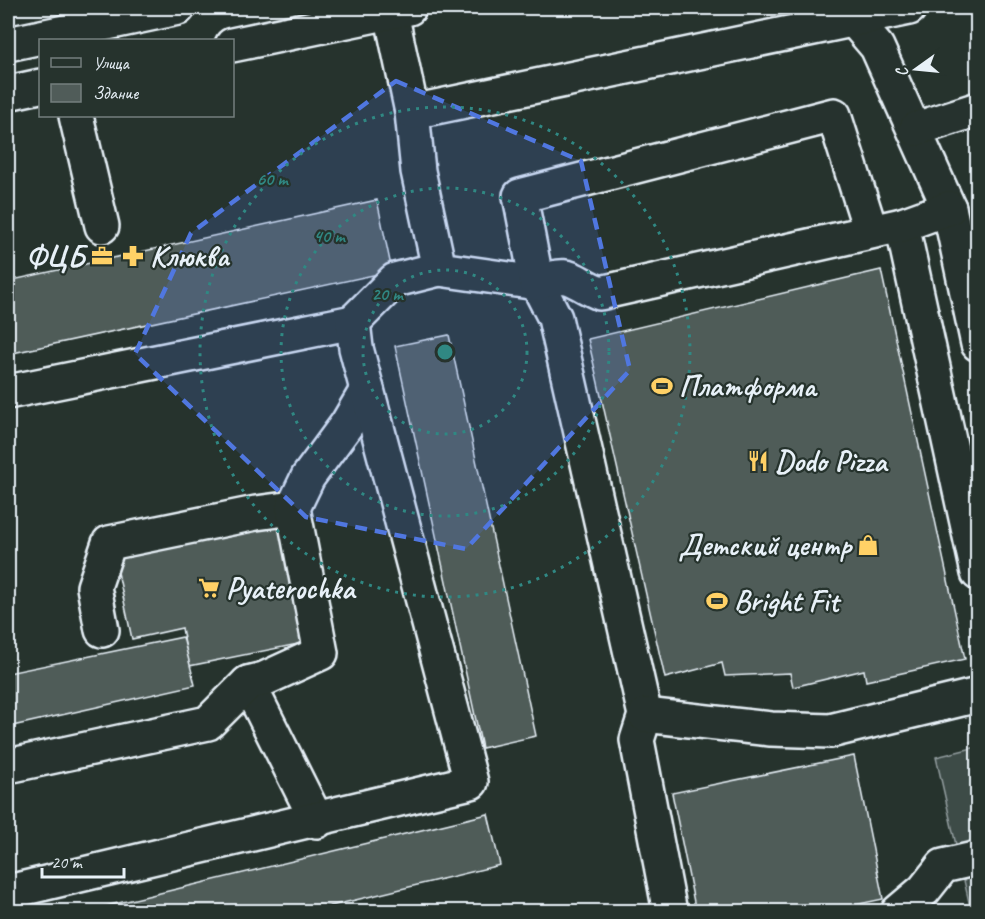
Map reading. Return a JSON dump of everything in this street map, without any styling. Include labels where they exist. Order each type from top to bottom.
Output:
[{"type":"street","points":[[8,44],[178,8]]},
{"type":"street","points":[[412,112],[909,8]]},
{"type":"street","points":[[234,45],[396,9],[412,112],[418,171],[438,269]]},
{"type":"street","points":[[854,20],[877,47],[916,129],[949,208],[978,345]]},
{"type":"street","points":[[8,93],[39,86]]},
{"type":"street","points":[[916,129],[978,109]]},
{"type":"street","points":[[670,912],[637,740],[645,715],[555,318],[537,283],[520,196],[834,115],[871,232]]},
{"type":"street","points":[[76,117],[102,226]]},
{"type":"street","points":[[8,392],[353,322],[395,280],[438,269],[537,283],[554,276],[567,276],[600,293],[902,225],[949,208]]},
{"type":"street","points":[[902,225],[978,573]]},
{"type":"street","points":[[8,892],[317,821],[471,782],[356,348],[353,322]]},
{"type":"street","points":[[8,766],[208,723],[248,683],[264,679],[321,653],[293,508],[308,477],[347,424],[367,390]]},
{"type":"street","points":[[102,630],[94,587],[109,543],[256,513],[293,508]]},
{"type":"street","points":[[248,683],[317,821]]},
{"type":"street","points":[[645,715],[771,729],[830,731],[978,695]]},
{"type":"street","points":[[898,912],[927,901],[943,866],[978,858]]},
{"type":"highlighted area","points":[[396,81],[581,161],[630,370],[466,549],[306,517],[135,354],[191,233]]},
{"type":"shaded area","points":[[977,747],[977,911],[971,911],[936,757]]},
{"type":"building","points":[[377,200],[392,271],[8,354],[8,281]]},
{"type":"building","points":[[881,270],[965,659],[866,681],[864,670],[793,687],[790,673],[725,676],[722,663],[665,678],[588,339]]},
{"type":"building","points":[[449,335],[536,736],[482,748],[395,346]]},
{"type":"building","name":"Pyaterochka","points":[[284,523],[308,642],[189,666],[182,628],[132,639],[115,558]]},
{"type":"building","points":[[183,637],[195,685],[8,727],[8,673]]},
{"type":"building","points":[[854,756],[883,899],[822,912],[696,912],[672,793]]},
{"type":"building","points":[[488,814],[500,865],[306,912],[81,912]]},
{"type":"place","name":"ФЦБ","points":[[102,256]]},
{"type":"place","name":"Клюква","points":[[133,256]]},
{"type":"place","name":"Платформа","points":[[662,386]]},
{"type":"place","name":"Dodo Pizza","points":[[758,461]]},
{"type":"place","name":"Детский центр","points":[[868,545]]},
{"type":"place","name":"Pyaterochka","points":[[209,588]]},
{"type":"place","name":"Bright Fit","points":[[717,601]]}]
